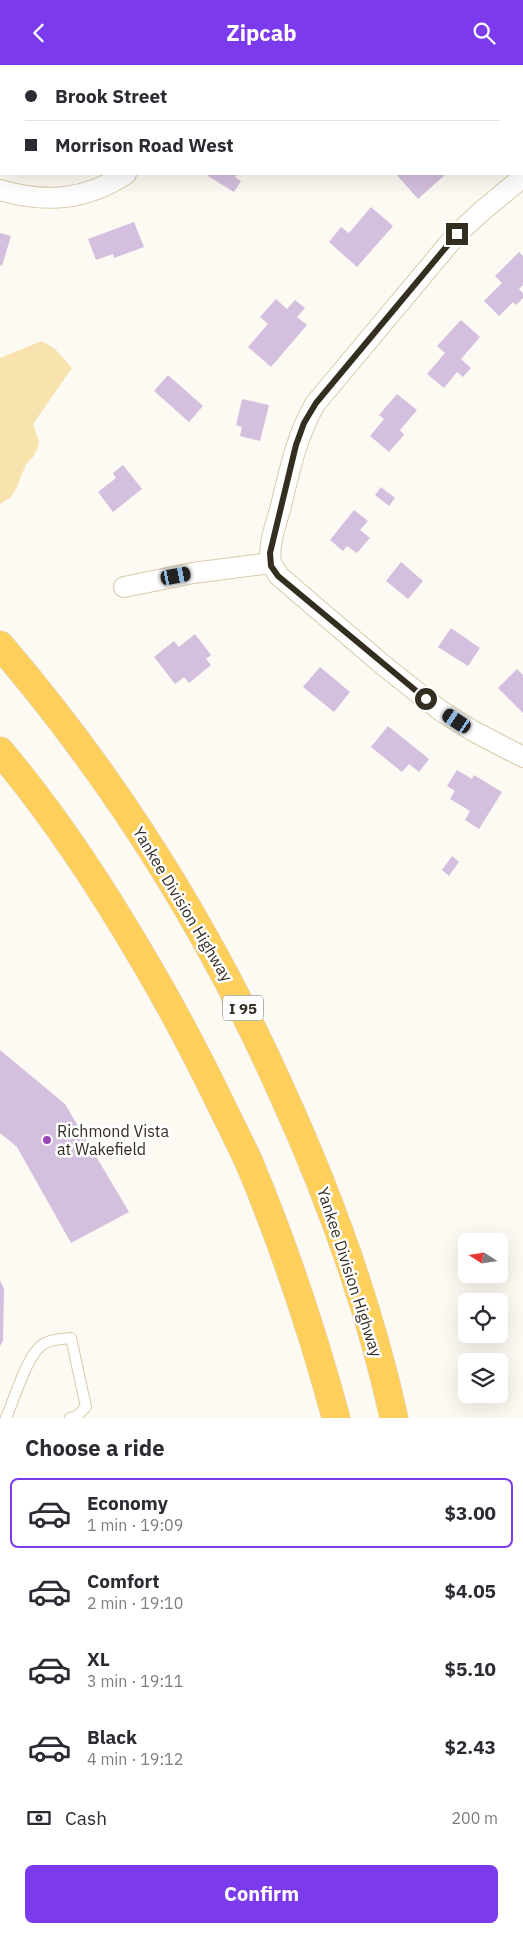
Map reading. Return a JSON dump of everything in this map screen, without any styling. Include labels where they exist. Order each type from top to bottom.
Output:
[{"type":"highway","name":"Yankee Division Highway","points":[[0,645],[67,727],[122,803],[187,906],[216,956],[256,1033],[305,1141],[346,1247],[378,1353],[394,1418]]},
{"type":"highway","points":[[0,751],[23,778],[74,849],[122,923],[200,1061],[250,1165],[272,1221],[310,1327],[336,1418]]},
{"type":"street","points":[[0,190],[37,198],[70,197],[102,187],[124,175]]},
{"type":"street","points":[[523,177],[457,234],[316,403],[304,423],[296,445],[270,553],[271,563],[278,576],[384,665],[434,705],[473,731],[523,757]]},
{"type":"street","points":[[124,587],[193,573],[271,563]]},
{"type":"lane","points":[[6,1418],[32,1356],[43,1344],[57,1339],[71,1338],[86,1407],[70,1418]]},
{"type":"shaded area","points":[[42,341],[55,349],[72,368],[33,424],[39,441],[38,447],[33,457],[26,464],[11,497],[0,504],[0,358]]},
{"type":"building","points":[[237,175],[235,177],[241,181],[234,192],[208,176]]},
{"type":"building","points":[[397,175],[445,175],[418,199]]},
{"type":"building","points":[[371,207],[393,226],[357,267],[329,242],[341,227],[349,233]]},
{"type":"building","points":[[134,222],[144,247],[114,258],[113,254],[96,260],[88,239]]},
{"type":"building","points":[[0,233],[11,236],[2,266],[0,265]]},
{"type":"building","points":[[519,252],[523,256],[523,285],[519,289],[523,293],[523,298],[516,305],[513,302],[499,316],[484,301],[502,283],[495,276]]},
{"type":"building","points":[[276,299],[287,309],[295,300],[305,308],[297,317],[307,325],[271,367],[248,347],[268,324],[260,317]]},
{"type":"building","points":[[461,320],[480,337],[461,359],[471,368],[463,377],[457,372],[444,388],[427,374],[445,353],[437,346]]},
{"type":"building","points":[[168,375],[203,406],[189,422],[154,391]]},
{"type":"building","points":[[397,394],[417,410],[400,430],[404,435],[389,452],[370,436],[384,419],[379,415]]},
{"type":"building","points":[[242,399],[269,405],[260,441],[240,436],[242,427],[236,425]]},
{"type":"building","points":[[123,465],[142,489],[113,512],[98,492],[116,478],[113,473]]},
{"type":"building","points":[[381,487],[395,498],[389,506],[375,495]]},
{"type":"building","points":[[354,510],[368,521],[360,530],[370,538],[357,553],[347,546],[343,551],[330,540]]},
{"type":"building","points":[[401,562],[423,581],[408,599],[386,581]]},
{"type":"building","points":[[451,628],[480,648],[468,666],[438,647]]},
{"type":"building","points":[[195,634],[211,655],[206,659],[211,665],[189,683],[184,677],[175,684],[154,657],[174,641],[179,647]]},
{"type":"building","points":[[320,667],[350,692],[334,712],[303,687]]},
{"type":"building","points":[[517,669],[523,675],[523,713],[498,688]]},
{"type":"building","points":[[388,726],[429,759],[419,772],[409,764],[402,772],[371,747]]},
{"type":"building","points":[[457,770],[472,779],[474,775],[502,792],[479,829],[465,820],[470,811],[450,799],[455,791],[447,786]]},
{"type":"building","points":[[452,856],[459,862],[449,876],[442,870]]},
{"type":"building","name":"Richmond Vista at Wakefield","points":[[0,1050],[65,1104],[129,1212],[71,1243],[17,1147],[0,1133]]},
{"type":"building","points":[[0,1280],[4,1289],[3,1341],[0,1346]]},
{"type":"place","name":"Richmond Vista at Wakefield","points":[[47,1140]]},
{"type":"route","points":[[426,699],[278,576],[271,566],[270,553],[290,467],[304,423],[316,403],[457,234]]}]
